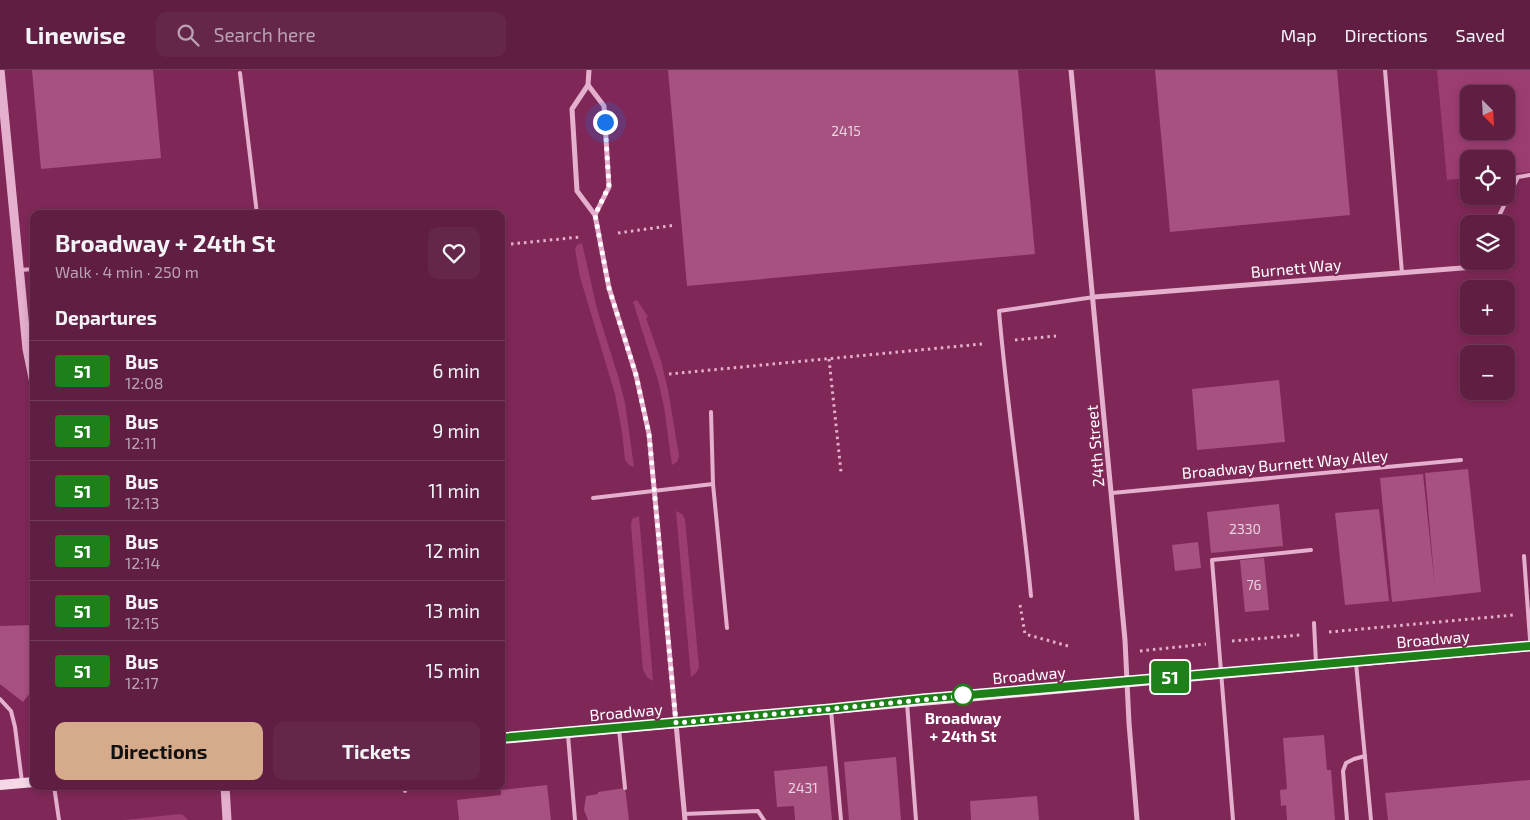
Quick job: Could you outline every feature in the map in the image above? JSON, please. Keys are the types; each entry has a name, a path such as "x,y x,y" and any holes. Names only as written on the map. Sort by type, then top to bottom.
{"main road":[{"name":"Broadway","path":"505,738 830,709 907,700 1530,646"},
{"path":"0,785 30,782"}],"street":[{"path":"0,70 30,363"},
{"path":"589,70 588,85 572,110 577,191 595,215 609,288 636,375 649,434 685,820"},
{"name":"24th Street","path":"1071,70 1125,640 1137,820"},
{"path":"588,85 604,106 609,186 595,215"},
{"name":"Burnett Way","path":"1094,297 1460,268"},
{"path":"224,790 228,820"}],"lane":[{"path":"1385,70 1402,272"},
{"path":"240,73 256,210"},
{"path":"1499,215 1518,177 1530,175"},
{"path":"20,270 30,269"},
{"path":"1031,596 1024,518 1006,388 999,311 1094,297"},
{"path":"711,412 713,484 727,628"},
{"name":"Broadway Burnett Way Alley","path":"1112,493 1460,460"},
{"path":"593,498 713,484"},
{"path":"1233,820 1212,560 1311,550"},
{"path":"1524,556 1530,639"},
{"path":"1314,623 1316,664"},
{"path":"1356,661 1371,820"},
{"path":"0,699 10,711 15,727 22,783"},
{"path":"907,700 916,820"},
{"path":"830,709 840,820"},
{"path":"619,728 624,788"},
{"path":"568,732 575,820"},
{"path":"1347,820 1343,771 1346,764 1354,758 1365,756"},
{"path":"55,790 59,820"},
{"path":"684,814 758,811 764,820"}],"path":[{"path":"618,232 676,226"},
{"path":"511,244 580,237"},
{"path":"1015,340 1056,336"},
{"path":"669,374 982,344"},
{"path":"829,359 842,472"},
{"path":"1018,597 1024,634 1068,646"}],"shaded area":[{"path":"1437,70 1530,70 1530,172 1515,173 1515,150 1460,150 1460,179 1447,180"},
{"path":"582,243 597,309 625,403 634,467 625,460 615,394 580,277 575,249 577,245"},
{"path":"637,300 648,317 646,318 661,361 668,390 679,456 677,462 672,465 664,407 658,380 633,302"},
{"path":"676,511 682,514 685,519 699,667 691,677"},
{"path":"639,516 653,681 648,678 643,670 631,525 632,519"},
{"path":"179,814 188,820 124,820"}],"building":[{"path":"32,70 153,70 161,158 41,169"},
{"path":"668,70 1018,70 1035,254 687,286"},
{"path":"1155,70 1337,70 1350,215 1170,232"},
{"path":"1279,380 1285,442 1197,450 1192,389"},
{"path":"1468,469 1481,592 1392,602 1380,478 1423,474 1435,587 1425,473"},
{"path":"1279,504 1283,546 1211,553 1207,512"},
{"path":"1379,509 1389,601 1345,605 1335,513"},
{"path":"1198,542 1201,568 1175,571 1172,545"},
{"path":"1264,558 1269,610 1245,612 1240,560"},
{"path":"30,625 30,693 23,702 0,684 0,626"},
{"path":"1324,735 1327,770 1331,770 1335,820 1287,820 1286,805 1281,806 1280,790 1287,789 1283,738"},
{"path":"896,757 901,820 849,820 844,762"},
{"path":"827,766 832,820 795,820 794,806 777,807 774,771"},
{"path":"1530,780 1530,820 1388,820 1385,793"},
{"path":"547,785 551,820 459,820 457,800 501,795 501,790"},
{"path":"625,788 629,820 588,820 584,810 586,796 598,794 598,792"},
{"path":"1037,796 1039,820 971,820 970,801"}],"bus line":[{"name":"51","path":"505,738 1530,646"}],"place":[{"name":"Broadway + 24th St","path":"963,695"}],"route":[{"path":"605,122 609,186 595,215 609,288 636,375 649,434 676,723 971,695 963,695"}]}
